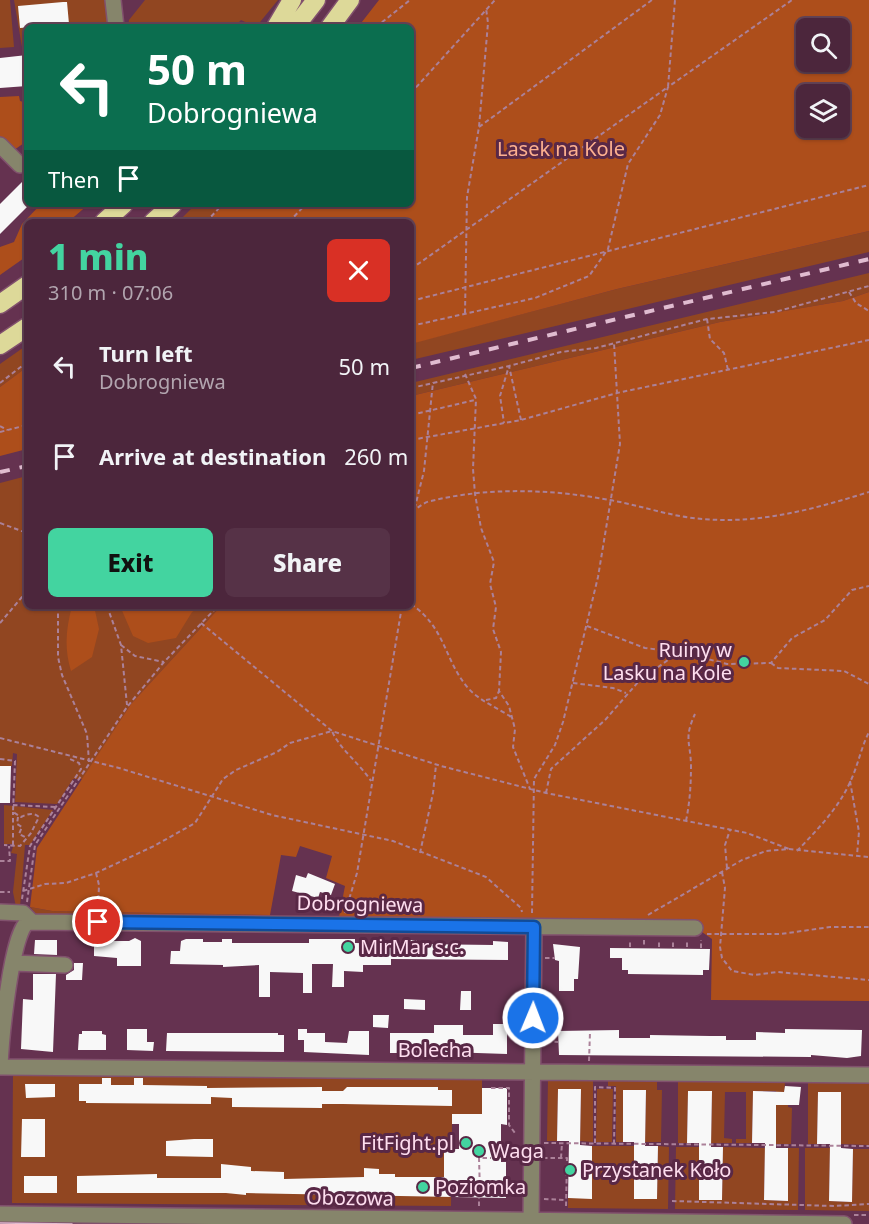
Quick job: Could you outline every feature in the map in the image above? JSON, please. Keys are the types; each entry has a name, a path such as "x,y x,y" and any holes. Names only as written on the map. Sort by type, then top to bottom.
{"highway":[{"path":"278,24 292,0"},
{"path":"297,24 316,0"},
{"path":"332,24 350,0"},
{"path":"107,219 121,207"},
{"path":"156,219 169,207"},
{"path":"0,304 24,287"},
{"path":"0,345 24,329"}],"street":[{"path":"113,0 116,24"},
{"path":"0,145 20,165"},
{"path":"0,1066 3,1002 19,934 28,922 23,913 4,912"},
{"name":"Dobrogniewa","path":"28,922 695,928"},
{"path":"529,927 533,1071 531,1222"},
{"path":"13,963 65,965"},
{"name":"Bolecha","path":"0,1066 869,1075"},
{"name":"Obozowa","path":"0,1214 844,1224"}],"path":[{"path":"380,24 410,0"},
{"path":"414,90 495,0"},
{"path":"478,128 652,0"},
{"path":"414,325 535,298 589,276 608,249 628,164 660,115 668,87 675,0"},
{"path":"414,267 792,0"},
{"path":"465,313 465,229 488,23 486,8"},
{"path":"414,300 608,249 869,185"},
{"path":"209,219 220,207"},
{"path":"292,219 303,207"},
{"path":"414,387 561,352 614,343 707,319 775,312 869,286"},
{"path":"849,291 856,303 869,311"},
{"path":"707,319 710,339 724,353 728,371"},
{"path":"414,440 521,420 616,393 869,340"},
{"path":"529,927 534,778 555,746 573,683 611,500 620,444 614,343"},
{"path":"0,383 24,364"},
{"path":"509,366 521,420"},
{"path":"504,423 500,396 509,366"},
{"path":"465,374 476,399 472,469 481,528 494,562 490,584 496,607 493,629 501,652 499,691 496,698 486,700"},
{"path":"414,504 424,471 433,382"},
{"path":"414,414 476,399"},
{"path":"0,426 8,430"},
{"path":"0,432 24,426"},
{"path":"414,510 427,501 475,494 537,492 611,500 702,519 739,519 778,517 869,492"},
{"path":"0,523 24,532"},
{"path":"771,663 792,638 825,620 852,590 869,586"},
{"path":"0,623 24,595"},
{"path":"414,607 438,630 456,670 469,690 511,717"},
{"path":"58,609 58,657 62,675 87,734 89,762"},
{"path":"109,609 121,645 127,707"},
{"path":"27,904 34,844 127,707 164,662 215,609"},
{"path":"345,925 346,903 357,873 401,609"},
{"path":"201,622 332,731 436,765 546,793 730,830 782,844 789,849"},
{"path":"586,626 645,648 680,652 727,664 771,663 778,668 844,671 869,684"},
{"path":"121,645 135,656 164,662"},
{"path":"546,793 551,769 606,719 626,693 639,681 680,652"},
{"path":"573,683 606,687 626,693"},
{"path":"499,691 509,706 515,729 513,747 530,789"},
{"path":"686,821 692,797 691,760 687,741 695,714"},
{"path":"332,731 334,738 359,763 371,782"},
{"path":"23,891 45,884 66,883 96,873 195,823 223,779 236,770 277,752 290,743 332,731"},
{"path":"797,851 828,818 850,781 869,732"},
{"path":"0,738 119,768 272,814 393,841 486,877 522,908 529,927"},
{"path":"75,758 81,769"},
{"path":"0,759 15,761 10,861 0,861"},
{"path":"70,759 79,763"},
{"path":"4,912 21,908 28,851 81,769 89,762"},
{"path":"420,853 433,793 436,765"},
{"path":"850,781 859,832 857,856"},
{"path":"13,805 57,807"},
{"path":"13,812 18,817"},
{"path":"4,845 20,846 25,837 31,833 39,817 35,813 18,817"},
{"path":"18,817 17,824 22,827 19,834 25,837"},
{"path":"727,868 725,845 730,830"},
{"path":"632,928 652,912 727,868 766,851 789,849 869,857"},
{"path":"722,872 723,935 720,947 722,958 732,971 755,975 777,972 869,980"},
{"path":"96,873 99,885 98,922"},
{"path":"0,892 10,892"},
{"path":"701,948 701,934 781,934 830,927 869,927"},
{"path":"545,950 545,964"},
{"path":"549,958 555,958"},
{"path":"589,1067 590,1032"},
{"path":"544,1049 546,1041 558,1042"},
{"path":"595,1143 595,1087 615,1088 614,1144"},
{"path":"491,1088 509,1088 509,1125 514,1133"},
{"path":"734,1139 734,1145"},
{"path":"541,1143 713,1146 762,1144 778,1147 869,1146"},
{"path":"561,1158 562,1143"},
{"path":"480,1192 479,1158 490,1158"},
{"path":"501,1158 510,1158"},
{"path":"541,1158 567,1158 566,1210"},
{"path":"479,1197 479,1211"},
{"path":"541,1199 566,1200"},
{"path":"672,1201 834,1206 869,1204"}],"shaded area":[{"path":"0,0 10,0 14,47 0,48"},
{"path":"14,0 109,0 111,24 24,24 24,47 22,47"},
{"path":"145,0 278,0 258,24 250,24 241,20 237,24 128,24 129,20"},
{"path":"193,207 222,207 208,219 181,219"},
{"path":"869,231 869,252 414,359 414,343 617,289"},
{"path":"869,273 869,292 843,301 720,322 414,395 414,382"},
{"path":"24,347 24,369 0,387 0,364"},
{"path":"24,477 24,609 218,609 131,704 83,779 73,779 57,804 15,802 17,754 13,753 12,766 0,766 0,483"},
{"path":"4,805 53,810 30,845 25,845 20,907 16,907 13,892 17,854 11,853 14,844 4,844"},
{"path":"30,907 52,911 270,915 268,920 39,917"},
{"path":"13,1073 482,1077 482,1124 452,1124 451,1206 12,1203"},
{"path":"548,1078 593,1078 593,1142 580,1141 581,1090 558,1089 557,1141 547,1141"},
{"path":"608,1078 657,1079 657,1090 662,1090 661,1142 645,1142 646,1091 623,1090 623,1142 616,1142 616,1086 608,1086"},
{"path":"678,1079 785,1081 784,1097 788,1098 788,1107 792,1108 791,1144 776,1144 776,1091 753,1091 752,1143 736,1143 736,1139 746,1139 746,1092 725,1092 724,1138 732,1139 732,1143 711,1143 712,1091 688,1091 687,1143 678,1143"},
{"path":"808,1081 869,1082 869,1145 841,1144 841,1092 818,1092 817,1144 808,1144"},
{"path":"597,1089 613,1089 612,1142 596,1142"},
{"path":"592,1146 634,1146 634,1199 657,1199 658,1146 669,1147 668,1209 568,1208 568,1198 592,1198"},
{"path":"676,1147 699,1147 699,1200 722,1200 723,1147 765,1148 764,1200 787,1201 788,1148 799,1148 798,1210 675,1209"},
{"path":"805,1148 830,1148 829,1201 852,1202 853,1149 869,1149 869,1211 805,1210"}],"green space":[{"name":"Lasek na Kole","path":"379,0 869,0 869,231 617,289 414,343 414,219 208,219 222,207 414,207 414,24 360,24"},
{"path":"19,96 20,101 24,102 24,143 14,150 0,141 0,97"},
{"path":"38,207 86,207 72,219 27,219"},
{"path":"24,222 24,258 0,275 0,247 14,242"},
{"path":"869,292 869,1001 711,1000 712,939 702,932 700,926 339,917 345,886 326,878 332,856 300,846 296,857 281,855 270,915 52,911 30,907 37,848 131,704 218,609 414,609 414,395 720,322 843,301"},
{"path":"24,369 24,450 0,456 0,387"},
{"path":"71,609 95,609 99,629 92,657 71,671 67,654 68,623"},
{"path":"121,609 198,609 192,612 176,638 148,643 133,636"}],"building":[{"path":"67,2 69,24 24,24 24,28 20,28 18,6"},
{"path":"24,55 24,86 0,88 0,58"},
{"path":"24,180 24,207 27,207 0,234 0,204"},
{"path":"0,766 11,766 10,803 0,803"},
{"path":"308,873 335,884 331,895 320,892 318,898 292,891 296,875 306,878"},
{"path":"135,938 141,941 141,966 117,966 117,958 94,956 94,941 129,941"},
{"path":"186,939 222,942 222,939 232,939 232,943 309,943 309,939 355,939 355,943 405,944 405,940 417,940 417,944 493,945 493,941 508,942 508,960 391,959 391,965 363,965 363,972 344,971 344,987 332,987 333,964 312,964 312,993 303,993 303,973 270,972 270,997 259,997 259,965 223,967 223,965 170,964 171,951 180,951 181,941"},
{"path":"35,940 57,940 57,955 34,954"},
{"path":"553,944 580,947 578,979 574,979 574,991 559,991 559,961 555,960"},
{"path":"610,948 710,949 709,970 703,970 703,975 628,974 628,970 622,970 622,958 610,958"},
{"path":"74,963 83,963 82,980 66,980 66,975 74,970"},
{"path":"33,974 56,974 53,1052 21,1049 23,999 33,1000"},
{"path":"461,991 471,991 471,1010 460,1010"},
{"path":"404,999 425,1000 425,1010 404,1009"},
{"path":"373,1015 389,1015 388,1028 373,1027"},
{"path":"493,1024 507,1024 507,1054 417,1051 417,1053 390,1053 390,1033 434,1033 434,1025 463,1025 463,1035 493,1035"},
{"path":"127,1029 147,1029 147,1042 154,1042 153,1051 127,1050"},
{"path":"298,1029 307,1029 307,1033 325,1033 325,1042 347,1043 349,1031 369,1031 369,1055 304,1052 304,1040 298,1040"},
{"path":"785,1029 862,1030 861,1056 847,1058 811,1055 811,1057 559,1055 558,1031 619,1030 619,1038 650,1038 650,1035 726,1036 726,1040 756,1040 756,1032 785,1033"},
{"path":"82,1031 102,1031 102,1034 106,1035 106,1050 78,1050 79,1034 82,1034"},
{"path":"167,1033 278,1033 278,1035 284,1035 284,1052 166,1051"},
{"path":"102,1078 111,1078 111,1085 134,1085 134,1078 143,1078 143,1085 207,1086 207,1088 322,1087 322,1091 343,1091 347,1087 438,1087 438,1090 452,1090 452,1106 322,1104 322,1108 232,1107 232,1098 211,1097 211,1104 86,1103 86,1101 79,1101 79,1084 102,1084"},
{"path":"25,1084 55,1084 55,1097 26,1098"},
{"path":"785,1086 801,1087 799,1105 776,1105 776,1148 788,1148 788,1201 764,1200 765,1143 752,1143 753,1091 784,1092"},
{"path":"482,1088 507,1088 507,1125 501,1124 501,1162 506,1162 506,1198 246,1193 246,1195 77,1193 77,1176 157,1174 157,1178 221,1178 221,1164 251,1167 251,1171 284,1172 284,1179 364,1177 364,1168 379,1169 379,1174 395,1174 395,1177 444,1177 444,1149 459,1149 459,1124 452,1124 452,1114 482,1114"},
{"path":"558,1089 581,1089 580,1145 592,1146 592,1199 568,1198 569,1141 557,1141"},
{"path":"623,1090 646,1090 645,1146 658,1146 657,1199 634,1199 634,1142 623,1142"},
{"path":"688,1091 712,1091 711,1147 723,1147 722,1200 699,1200 699,1143 687,1143"},
{"path":"818,1092 841,1092 841,1148 853,1149 852,1202 829,1201 830,1144 817,1144"},
{"path":"22,1119 45,1119 45,1157 21,1157"},
{"path":"213,1139 213,1157 166,1156 166,1141"},
{"path":"24,1176 57,1176 57,1193 24,1193"}],"tram line":[{"path":"0,1223 72,1224"}],"railway":[{"path":"414,367 869,259"},
{"path":"0,472 24,467"}],"place":[{"name":"Ruiny w Lasku na Kole","path":"744,662"},
{"name":"MirMar s.c.","path":"348,947"},
{"name":"FitFight.pl","path":"466,1143"},
{"name":"Waga","path":"479,1151"},
{"name":"Przystanek Koło","path":"570,1170"},
{"name":"Poziomka","path":"423,1187"}],"route":[{"path":"98,922 534,927 533,1018"}]}
